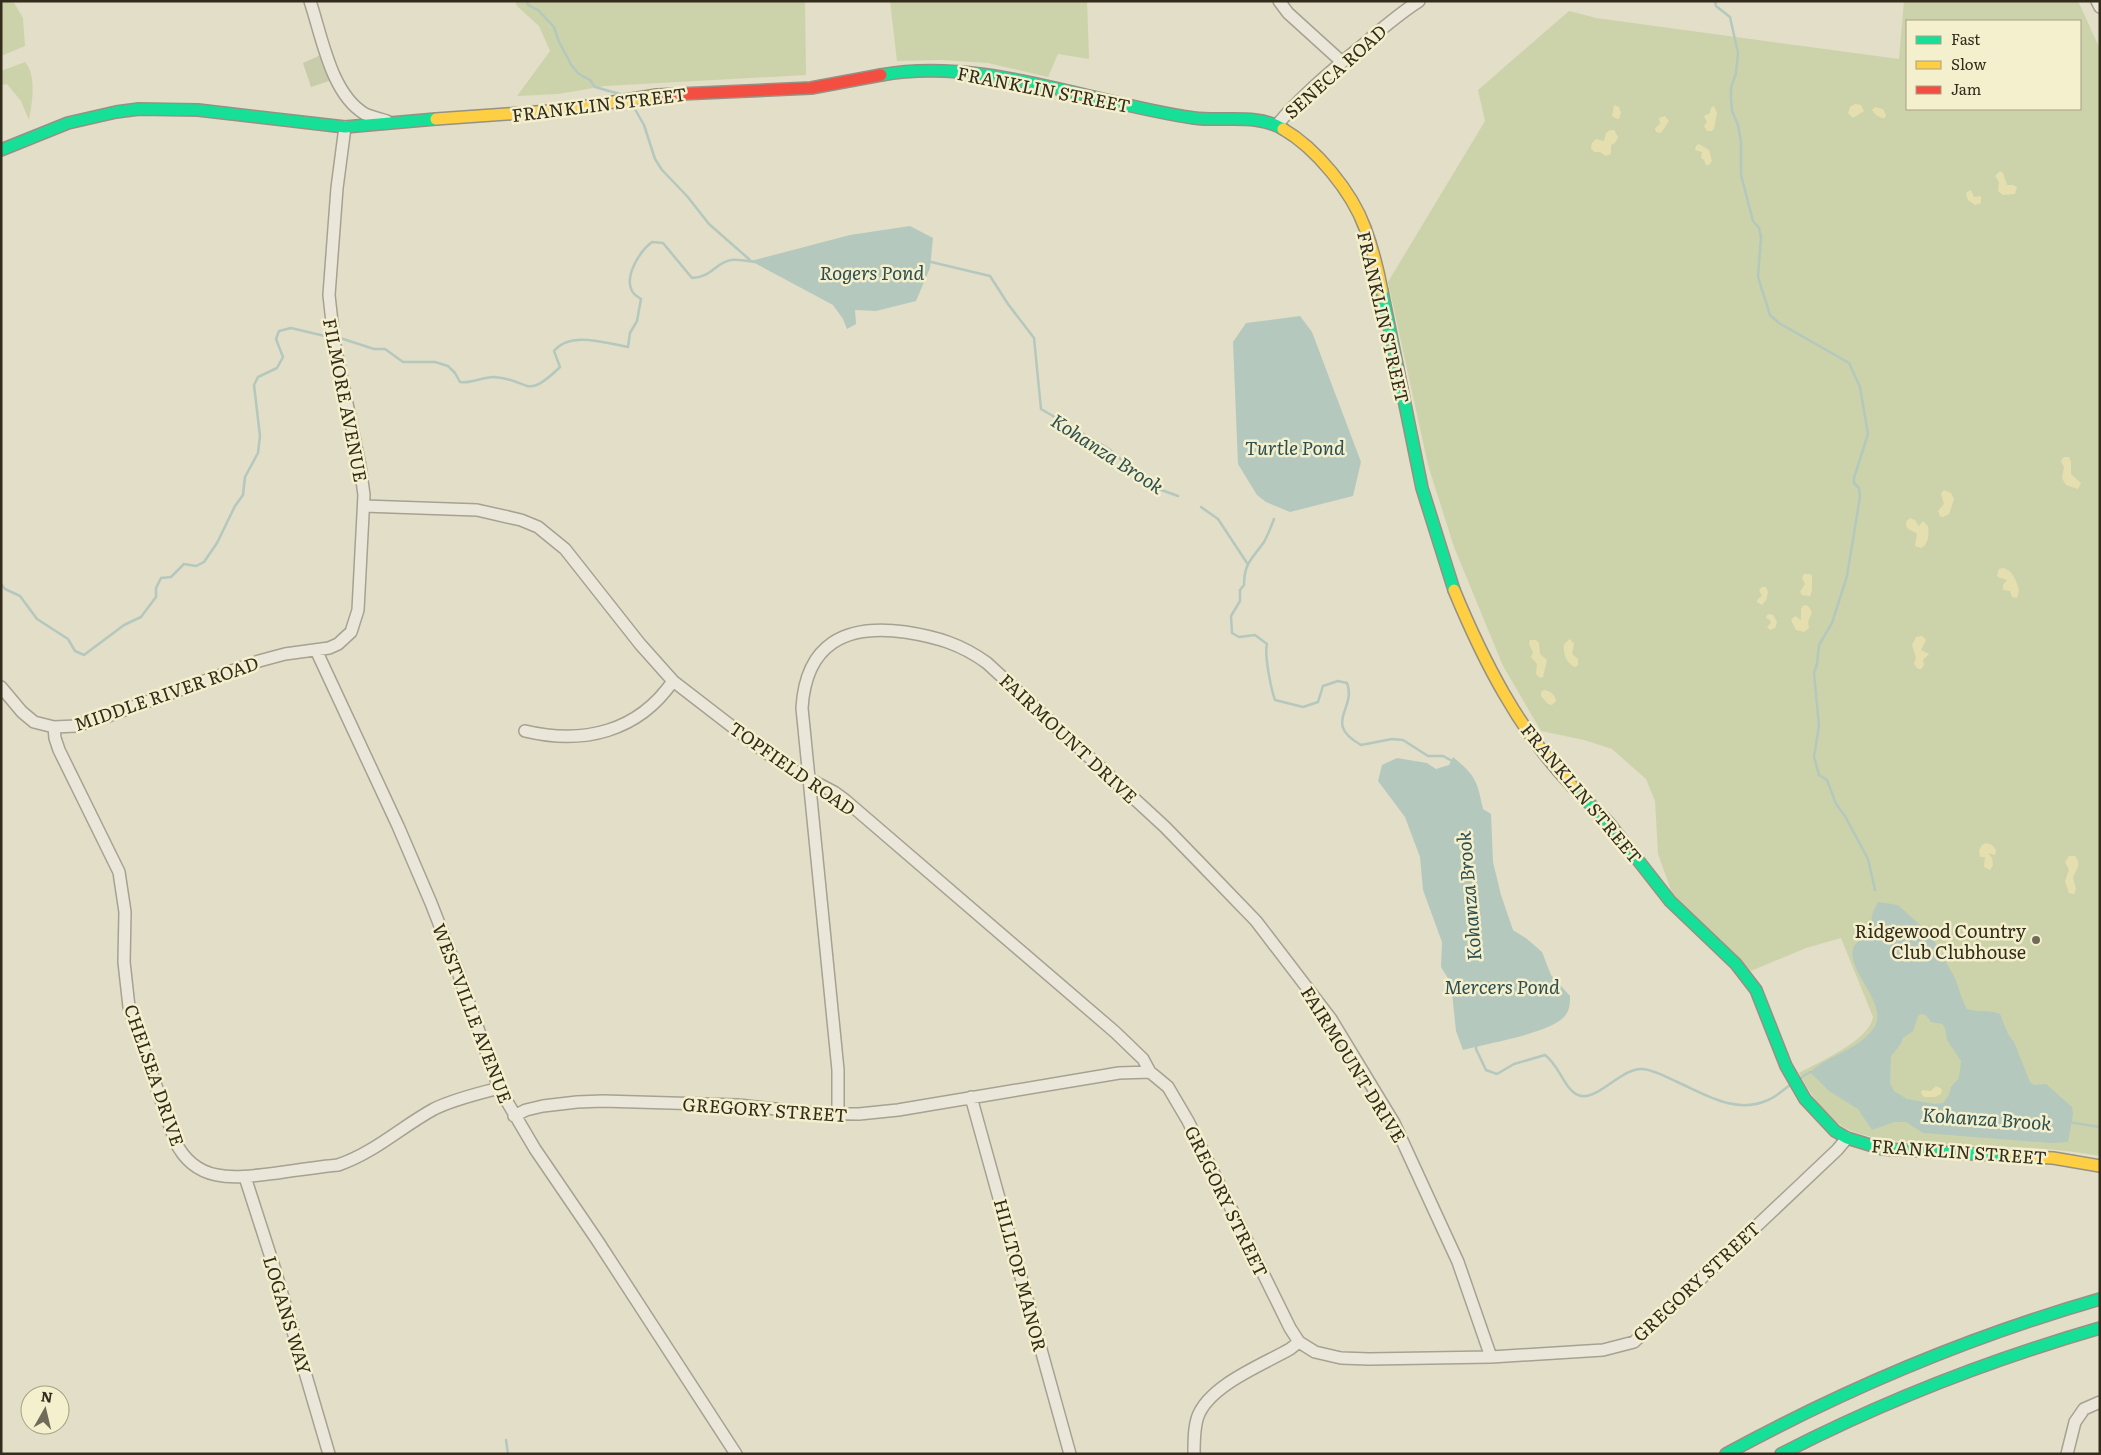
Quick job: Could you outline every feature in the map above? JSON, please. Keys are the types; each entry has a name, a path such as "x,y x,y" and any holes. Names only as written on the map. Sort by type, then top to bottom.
{"main road":[{"name":"FRANKLIN STREET","path":"1,150 68,123 116,112 139,109 198,110 345,127 389,122 553,111 661,94 803,89 886,74 942,71 993,76 1195,118 1255,120 1276,125 1296,136 1329,169 1351,200 1365,227 1381,287 1422,488 1452,584 1475,641 1501,689 1543,752 1608,824 1670,901 1736,964 1756,990 1794,1083 1827,1124 1847,1138 1883,1149 2053,1158 2100,1166"},
{"path":"1726,1454 1797,1415 1911,1363 2027,1320 2100,1298"},
{"path":"1781,1454 1854,1418 1944,1379 2026,1350 2100,1328"}],"street":[{"path":"310,1 339,87 352,103 366,114 389,122"},
{"path":"1279,1 1308,32 1342,62"},
{"name":"SENECA ROAD","path":"1276,125 1342,62 1404,10 1419,1"},
{"path":"2097,1 2100,7"},
{"name":"FILMORE AVENUE","path":"316,650 338,644 351,632 355,623 360,585 364,506 360,466 329,308 337,188 345,127"},
{"name":"TOPFIELD ROAD","path":"364,506 477,510 521,520 538,527 565,549 640,644 673,681 765,752 792,770 834,792 845,800 1115,1032 1143,1059 1150,1072"},
{"name":"FAIRMOUNT DRIVE","path":"838,1115 838,1070 811,780 802,708 803,691 813,664 821,652 831,643 855,632 891,630 928,635 956,644 987,662 1165,827 1256,922 1330,1019 1398,1131 1458,1262 1491,1357"},
{"name":"MIDDLE RIVER ROAD","path":"1,687 22,712 34,722 54,727 76,726 259,660 316,650"},
{"name":"WESTVILLE AVENUE","path":"316,650 398,826 458,972 499,1088 514,1116 736,1454"},
{"path":"525,731 547,737 572,737 592,736 612,730 652,706 673,681"},
{"name":"CHELSEA DRIVE","path":"54,727 54,738 59,750 119,872 126,912 124,962 129,1007 175,1141 180,1151 190,1163 203,1170 227,1177 245,1177 338,1165 356,1159 436,1108 455,1100 499,1088"},
{"name":"GREGORY STREET","path":"514,1116 526,1110 543,1106 603,1101 738,1105 838,1115 898,1110 1119,1072 1150,1072 1168,1087 1188,1121 1290,1328 1299,1342 1315,1352 1341,1358 1369,1359 1491,1357 1603,1350 1634,1342 1837,1150 1847,1138"},
{"name":"HILLTOP MANOR","path":"971,1097 1070,1454"},
{"name":"LOGANS WAY","path":"245,1177 278,1279 329,1454"},
{"path":"1194,1454 1195,1426 1198,1415 1205,1404 1226,1385 1299,1342"},
{"path":"2067,1454 2075,1422 2084,1409 2100,1402"}],"green space":[{"path":"1,1 13,1 23,18 25,46 1,56"},
{"path":"515,1 805,1 806,75 605,86 558,94 517,96 550,51 539,26 517,6"},
{"path":"890,1 1087,1 1089,59 1058,54 1048,77 988,63 941,60 897,61"},
{"path":"1904,1 2078,1 2100,49 2100,1156 2023,1147 1896,1141 1872,1137 1839,1124 1822,1107 1799,1073 1854,1042 1870,1026 1873,1017 1841,938 1806,948 1751,971 1672,893 1658,854 1655,801 1646,779 1612,749 1584,740 1541,731 1503,666 1454,547 1428,465 1388,282 1485,121 1478,90 1569,11 1596,18 1899,59"},
{"path":"332,50 341,77 311,87 303,63"},
{"path":"25,62 29,68 32,82 29,120 21,101 7,84 1,85 1,71"}],"sand":[{"path":"1855,104 1861,105 1864,111 1853,118 1848,113 1850,107"},
{"path":"1614,105 1619,107 1621,113 1619,119 1612,116"},
{"path":"1714,106 1717,113 1715,125 1712,131 1707,131 1704,126 1707,122 1704,116 1710,113 1711,108"},
{"path":"1875,107 1883,109 1886,115 1885,118 1874,113 1872,110"},
{"path":"1665,116 1669,121 1661,133 1656,132 1655,128 1660,124 1659,118"},
{"path":"1614,130 1618,137 1615,143 1611,145 1611,154 1606,156 1600,152 1594,152 1591,148 1592,143 1596,139 1604,141 1606,133"},
{"path":"1699,144 1709,150 1712,161 1709,165 1706,165 1701,158 1702,152 1695,150"},
{"path":"2000,171 2003,173 2007,185 2017,187 2015,194 2003,195 1998,191 1999,182 1995,176"},
{"path":"1971,190 1974,197 1981,196 1981,203 1975,205 1968,200 1966,194"},
{"path":"2064,457 2069,457 2071,474 2081,483 2078,489 2066,485 2062,478 2064,467 2061,461"},
{"path":"1944,490 1951,493 1954,499 1949,514 1943,517 1940,516 1938,511 1944,504 1941,494"},
{"path":"1910,518 1915,520 1919,526 1923,521 1928,526 1927,541 1921,548 1915,546 1917,534 1908,529 1906,525"},
{"path":"2003,568 2012,573 2019,590 2017,598 2012,597 2010,591 2003,590 2003,585 2007,580 1997,575 1999,569"},
{"path":"1804,574 1812,575 1810,596 1802,595 1800,592 1805,584 1802,578"},
{"path":"1762,587 1766,587 1768,592 1766,600 1762,605 1757,600 1762,596 1759,590"},
{"path":"1804,605 1808,606 1812,612 1808,622 1809,628 1804,632 1796,630 1791,620 1795,616 1801,620 1801,609"},
{"path":"1770,614 1773,615 1777,622 1775,628 1770,630 1767,627 1771,623 1770,620 1766,618"},
{"path":"1922,636 1926,640 1921,650 1929,654 1923,660 1924,665 1921,669 1918,669 1914,664 1916,658 1912,645 1916,637"},
{"path":"1570,639 1574,644 1572,654 1578,659 1578,665 1575,667 1567,661 1564,651 1564,644"},
{"path":"1530,640 1536,640 1539,643 1540,654 1547,660 1543,677 1540,678 1536,674 1537,664 1531,657 1533,652 1529,644"},
{"path":"1544,690 1551,692 1555,697 1556,701 1552,705 1548,704 1541,696 1541,692"},
{"path":"1986,843 1992,845 1996,850 1995,855 1988,853 1992,858 1993,865 1990,870 1984,867 1985,857 1980,857 1979,851 1982,845"},
{"path":"2069,856 2075,856 2078,862 2073,878 2076,889 2074,894 2069,893 2065,881 2069,870 2065,862"},
{"path":"1936,1086 1942,1089 1941,1094 1935,1097 1924,1097 1921,1093 1922,1090 1931,1091"}],"water":[{"name":"Rogers Pond","path":"910,226 933,238 930,268 916,301 876,311 855,310 856,324 847,329 843,319 833,305 751,261 850,235"},
{"name":"Turtle Pond","path":"1300,316 1312,332 1361,462 1353,496 1290,512 1266,502 1257,495 1238,464 1233,342 1246,323"},
{"name":"Mercers Pond","path":"1453,757 1471,774 1477,785 1483,809 1491,814 1493,862 1501,895 1513,930 1542,952 1551,975 1570,996 1567,1012 1556,1023 1531,1033 1463,1050 1456,1031 1451,983 1441,967 1442,942 1423,890 1420,857 1405,817 1378,781 1382,765 1397,758 1427,763 1436,769 1449,765"},
{"path":"1878,902 1898,905 1930,934 1955,978 1967,1009 2000,1014 2008,1034 2014,1042 2030,1082 2034,1085 2046,1084 2072,1107 2073,1114 2068,1142 2051,1143 1923,1133 1906,1122 1894,1122 1872,1130 1858,1109 1829,1091 1810,1072 1860,1042 1873,1029 1877,1021 1875,1004 1856,967 1852,953 1856,944 1869,932 1872,914","holes":["1921,1014 1926,1015 1931,1022 1942,1024 1945,1028 1947,1040 1961,1061 1959,1078 1951,1087 1949,1095 1943,1103 1935,1104 1907,1099 1894,1091 1890,1083 1891,1056 1903,1038 1913,1031 1918,1016"]}],"waterway":[{"path":"527,1 528,5 538,10 554,27 559,42 572,66 579,74 590,80 595,87 620,94"},
{"path":"1715,1 1716,6 1730,17 1738,53 1736,73 1731,88 1732,111 1738,125 1741,142 1741,175 1753,221 1759,228 1761,237 1758,277 1770,315 1779,323 1849,363 1860,387 1868,434 1854,478 1854,483 1859,488 1860,497 1847,576 1832,623 1819,645 1814,673 1819,726 1814,757 1819,775 1827,780 1836,804 1845,816 1868,859 1875,890"},
{"path":"632,104 644,125 655,159 662,170 687,196 709,224 750,260"},
{"name":"Kohanza Brook","path":"337,337 374,349 385,349 403,362 435,362 448,366 460,382 494,377 533,386 540,384 560,367 554,351 569,341 599,341 628,347 630,333 637,321 641,299 632,291 630,278 634,264 652,242 663,243 692,278 709,273 726,261 755,262"},
{"name":"Kohanza Brook","path":"927,261 990,276 1008,304 1034,338 1041,409 1109,449 1153,487 1178,496"},
{"name":"Kohanza Brook","path":"1,584 5,589 20,596 37,619 68,639 75,651 84,655 124,625 141,617 156,597 156,588 161,578 171,577 184,564 196,566 204,562 217,543 235,506 243,495 245,477 258,453 260,436 254,385 258,377 277,368 283,357 276,339 279,331 291,328 329,337"},
{"name":"Kohanza Brook","path":"1201,507 1218,519 1247,563"},
{"name":"Kohanza Brook","path":"1274,519 1264,542 1247,566 1244,585 1240,590 1240,601 1231,616 1232,633 1239,637 1255,635 1267,644 1267,663 1275,700 1303,707 1318,702 1323,686 1338,681 1347,683 1348,701 1342,723 1344,730 1350,737 1361,745 1392,739 1403,740 1428,756 1443,756 1454,762"},
{"name":"Kohanza Brook","path":"1476,1043 1476,1049 1486,1070 1497,1074 1514,1064 1545,1055 1550,1059 1569,1088 1578,1095 1585,1096 1601,1090 1626,1073 1643,1069 1659,1074 1709,1097 1732,1104 1756,1104 1771,1099 1790,1085"},
{"name":"Kohanza Brook","path":"1799,1079 1810,1072 1813,1073"},
{"name":"Kohanza Brook","path":"2068,1122 2100,1127"},
{"path":"506,1440 508,1454"}],"traffic: fast":[{"path":"881,75 920,71 959,72 998,77 1194,118 1262,121 1283,129"},
{"path":"1,150 68,123 116,112 139,109 198,110 345,127 436,119"},
{"path":"1382,291 1422,488 1454,590"},
{"path":"1572,786 1609,823 1670,901 1736,964 1756,990 1786,1066 1805,1099 1835,1131 1847,1138 1883,1149 2014,1156"},
{"path":"1726,1454 1817,1407 1909,1366 2003,1330 2100,1299"},
{"path":"1781,1454 1859,1416 1938,1383 2059,1340 2100,1328"}],"traffic: slow":[{"path":"436,119 563,110 657,95"},
{"path":"1283,129 1308,147 1320,159 1351,200 1368,235 1382,291"},
{"path":"1454,590 1477,642 1504,694 1535,742 1572,786"},
{"path":"2014,1156 2053,1158 2100,1166"}],"traffic: jam":[{"path":"657,95 811,88 881,75"}],"place":[{"name":"Ridgewood Country Club Clubhouse","path":"2036,940"}]}
